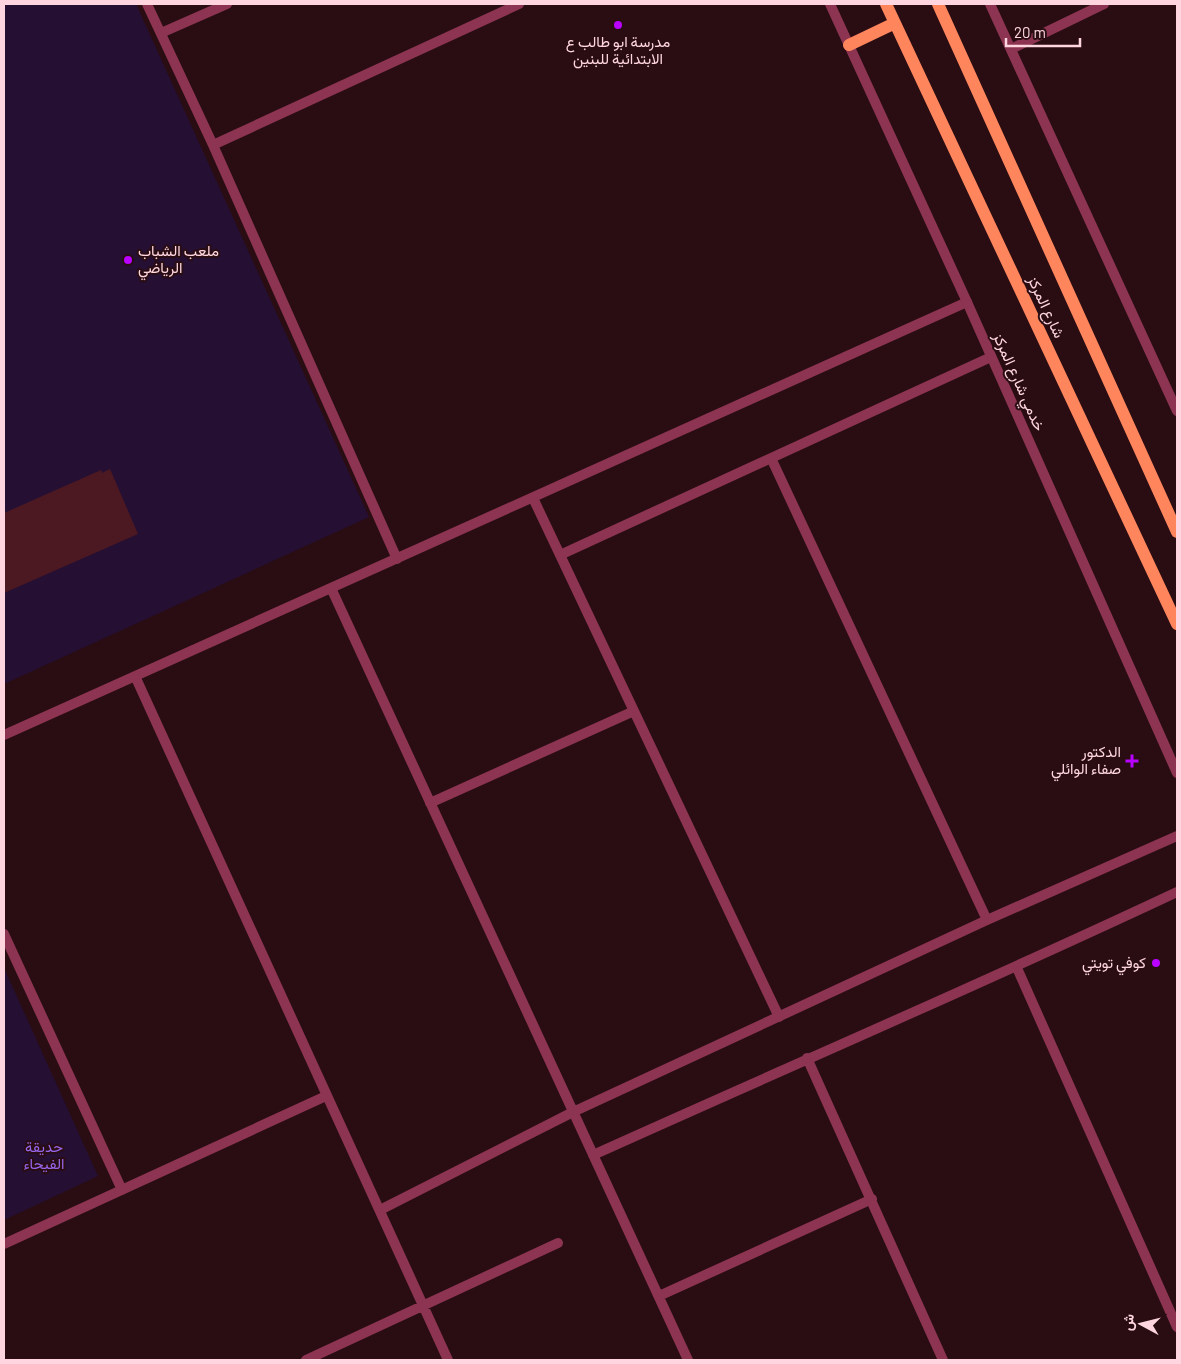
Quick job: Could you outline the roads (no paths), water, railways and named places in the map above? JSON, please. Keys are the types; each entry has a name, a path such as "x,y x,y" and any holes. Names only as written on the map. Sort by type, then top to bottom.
{"main road":[{"name":"شارع المركز","path":"886,4 1177,624"},
{"name":"شارع المركز","path":"938,4 1177,532"},
{"path":"849,45 895,23"}],"street":[{"path":"147,4 213,145 397,559"},
{"path":"161,33 227,4"},
{"path":"213,145 519,4"},
{"name":"خدمي شارع المركز","path":"830,4 967,302 1177,773"},
{"path":"990,4 1177,411"},
{"path":"1011,49 1104,4"},
{"path":"4,734 967,302"},
{"path":"560,555 991,357"},
{"path":"771,458 987,920"},
{"path":"533,498 779,1017"},
{"path":"331,588 688,1360"},
{"path":"135,676 326,1096 425,1306 448,1360"},
{"path":"430,803 634,711"},
{"path":"380,1210 573,1112 987,920 1177,836"},
{"path":"593,1155 807,1058 1017,968 1177,892"},
{"path":"4,934 122,1190"},
{"path":"1017,968 1177,1327"},
{"path":"807,1058 944,1360"},
{"path":"4,1244 326,1096"},
{"path":"658,1296 872,1199"},
{"path":"306,1360 558,1243"}],"place":[{"name":"مدرسة ابو طالب ع الابتدائية للبنين","path":"618,25"},
{"name":"ملعب الشباب الرياضي","path":"128,260"},
{"name":"الدكتور صفاء الوائلي","path":"1132,761"},
{"name":"كوفي تويتي","path":"1156,963"}],"park label":[{"name":"حديقة الفيحاء","path":"44,1156"}]}
